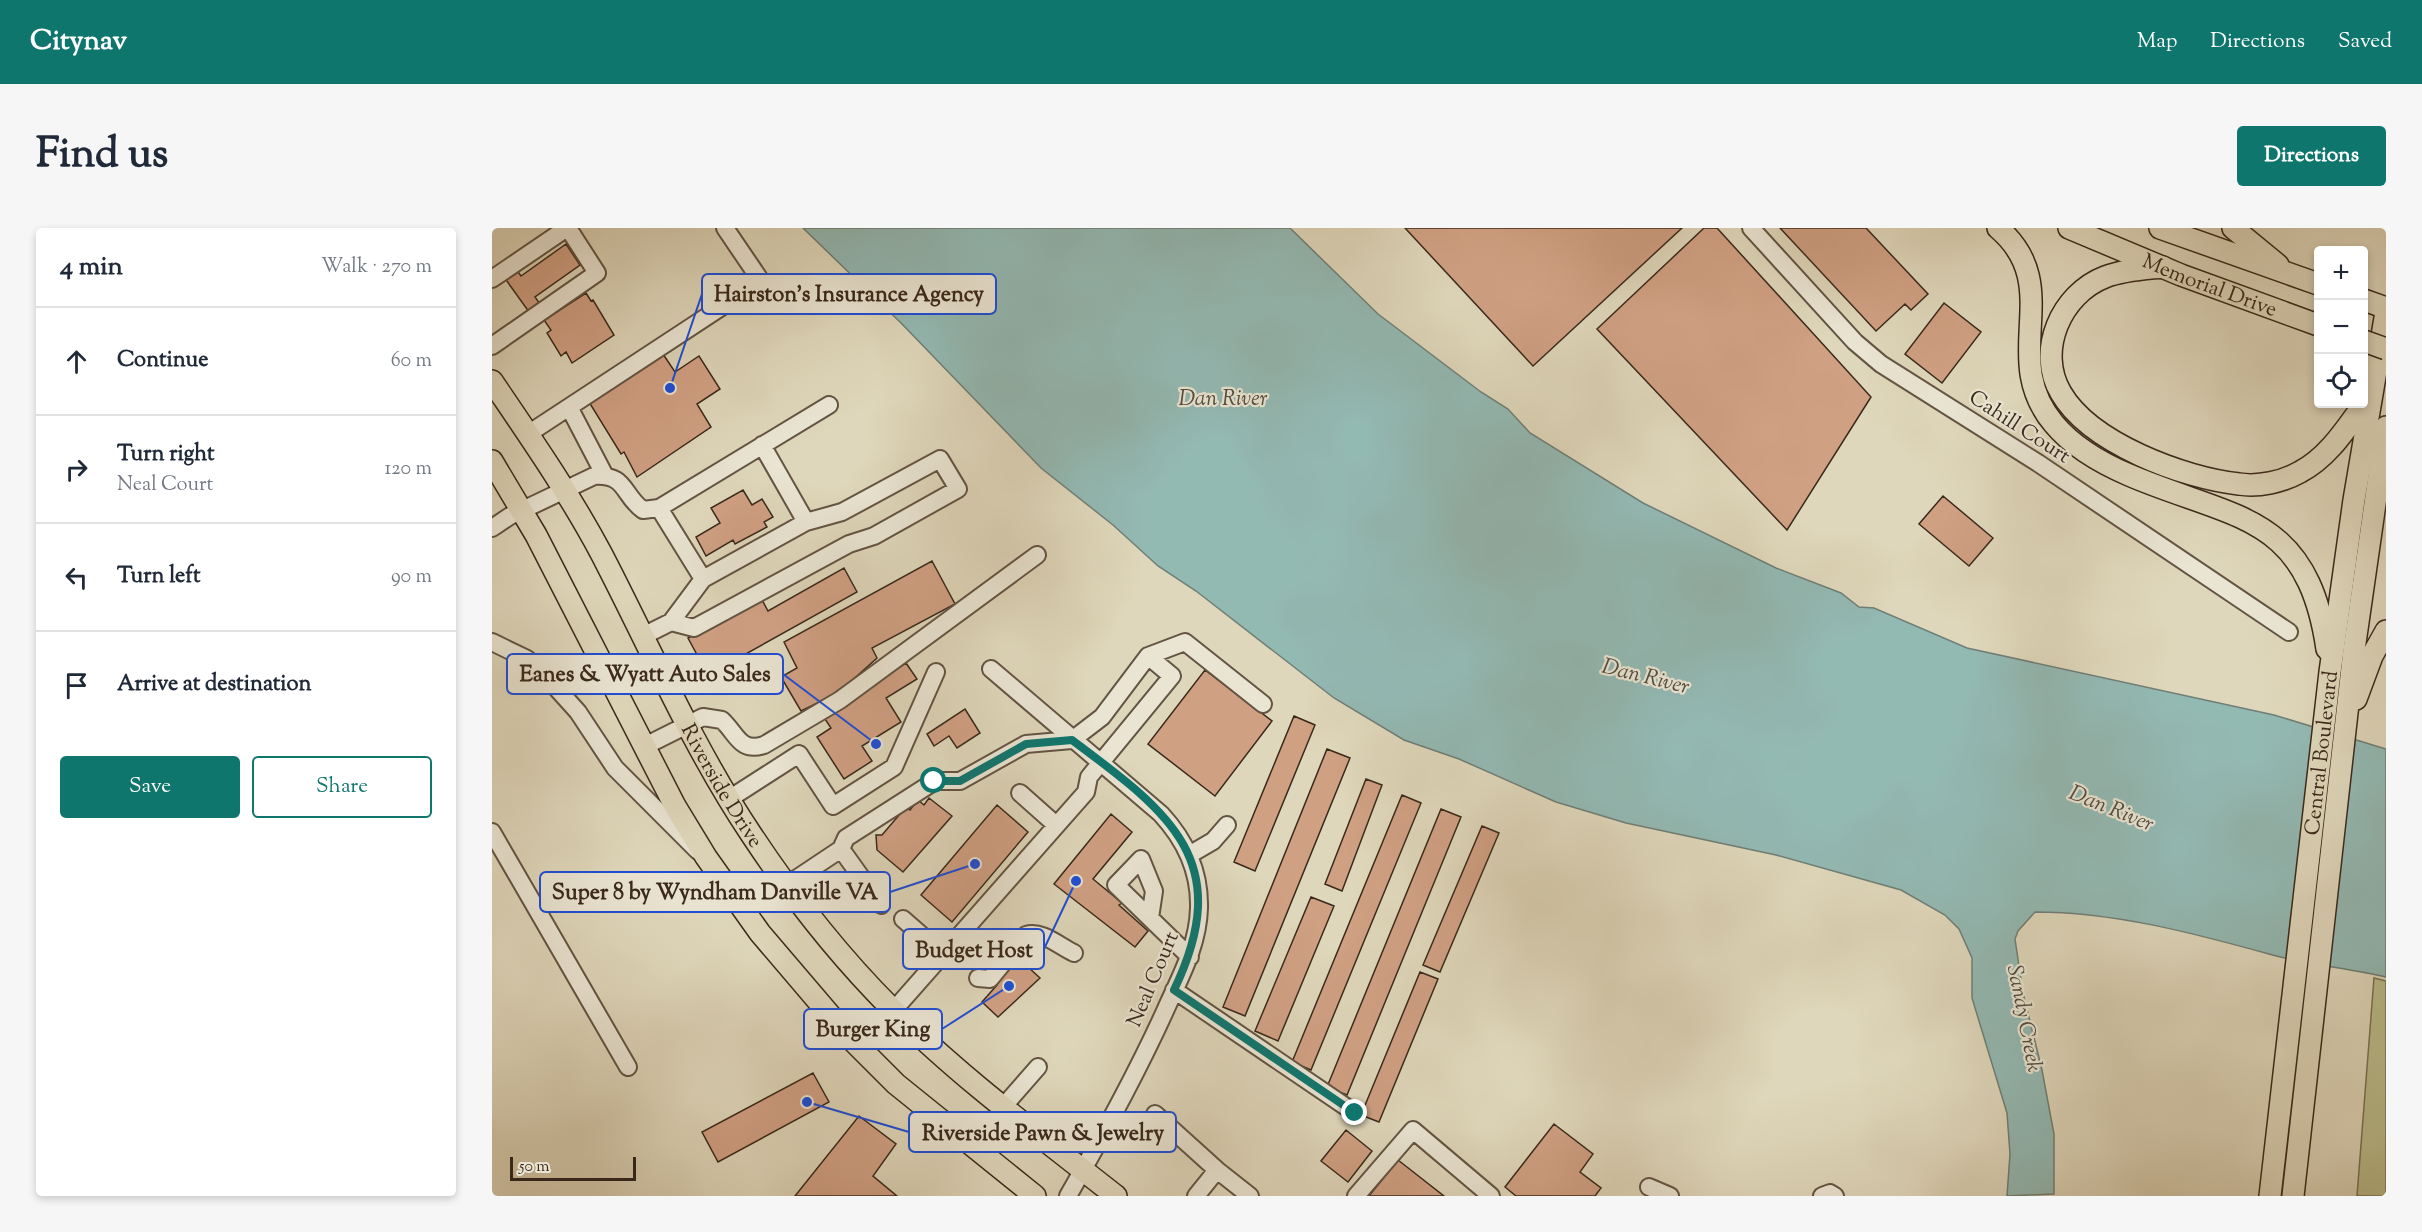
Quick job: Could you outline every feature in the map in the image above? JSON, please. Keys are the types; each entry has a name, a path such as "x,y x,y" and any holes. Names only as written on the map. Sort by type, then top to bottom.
{"main road":[{"path":"1998,228 2017,249 2027,269 2033,306 2028,344 2028,367 2033,388 2054,425 2073,442 2102,462 2162,489 2230,512 2260,526 2278,539 2303,570 2316,600 2330,672"},
{"name":"Memorial Drive","path":"2069,228 2163,267 2312,323"},
{"name":"Memorial Drive","path":"2160,228 2314,283"},
{"path":"2233,228 2290,274"},
{"path":"2163,267 2106,276 2090,284 2065,309 2057,324 2052,345 2052,363 2061,394 2091,425 2122,445 2187,473 2240,485 2261,484 2301,472 2317,461 2337,440 2372,393"},
{"path":"2368,302 2386,310"},
{"name":"Central Boulevard","path":"2270,1196 2330,672 2354,500 2386,310"},
{"path":"2368,342 2386,349"},
{"name":"Riverside Drive","path":"492,381 564,490 600,551 729,800 787,885 834,946 893,1011 1003,1107 1116,1196"},
{"name":"Central Boulevard","path":"2293,1196 2354,650 2368,567 2386,427"},
{"path":"492,461 521,511 644,747 706,857 767,942 847,1035 896,1083 1035,1196"},
{"path":"2345,730 2372,656 2386,631"}],"street":[{"path":"492,279 568,228 597,273 492,346"},
{"path":"528,434 761,281 724,228"},
{"name":"Cahill Court","path":"1751,228 1855,342 1881,364 2038,463 2289,632"},
{"path":"492,528 521,511 594,476 605,476 622,483 643,510 659,508 829,405"},
{"path":"569,407 605,476"},
{"path":"762,446 806,522"},
{"path":"643,636 670,622 703,579 806,522 842,512 940,459 958,489 874,536 849,544 694,628 670,622"},
{"path":"659,508 703,579"},
{"path":"644,747 703,717 713,717 726,724 740,744 747,747 764,745 840,700 1037,555"},
{"path":"492,642 527,659 542,672 578,712 615,768 686,842 706,857"},
{"path":"787,885 841,849 846,838 934,781 960,781 1026,744 1072,740 1102,717 1148,656 1185,642 1263,704"},
{"path":"893,1011 1086,792 1089,777 1103,763 1172,675 1148,656"},
{"name":"Neal Court","path":"991,669 1161,814 1173,827 1189,855 1198,884 1199,908 1190,957 1136,1074 1068,1196"},
{"path":"729,800 799,754 833,806 894,767 936,672"},
{"path":"1102,717 1125,735"},
{"path":"1020,793 1056,825"},
{"path":"1189,855 1214,840 1227,825"},
{"path":"492,832 628,1067"},
{"path":"841,849 881,905"},
{"path":"1150,918 1190,957"},
{"path":"903,919 943,954"},
{"path":"978,978 990,979 1026,935 1033,933 1041,934 1074,952"},
{"path":"1174,990 1355,1113"},
{"path":"1003,1107 1038,1067"},
{"path":"1155,1114 1217,1170 1250,1196"},
{"path":"1356,1196 1413,1130 1491,1196"},
{"path":"1196,1196 1217,1170"},
{"path":"1649,1187 1670,1196"},
{"path":"1822,1196 1830,1193 1835,1196"}],"green space":[{"path":"2374,978 2386,981 2386,1196 2357,1196"}],"water":[{"name":"Dan River","path":"803,228 1290,228 1378,314 1481,392 1508,409 1530,433 1643,503 1776,568 1841,593 1859,607 1874,608 1967,648 2274,715 2386,749 2386,977 2283,958 2153,925 2094,916 2035,912 2018,931 2015,939 2023,993 2042,1070 2054,1134 2054,1194 2007,1196 2010,1154 2007,1113 1972,998 1972,958 1959,929 1945,915 1901,890 1776,855 1626,823 1556,802 1459,759 1404,740 1334,698 1196,591 1158,566 1113,525 1041,468 902,324"}],"building":[{"path":"1405,228 1682,228 1533,366"},
{"path":"1704,228 1717,228 1871,397 1787,530 1597,329"},
{"path":"1780,228 1866,228 1928,294 1911,310 1905,304 1876,331"},
{"path":"566,244 580,265 535,297 540,304 529,312 504,277 516,269 521,276"},
{"path":"586,293 591,301 593,300 614,335 572,363 566,352 561,356 547,333 551,330 544,320"},
{"path":"1944,303 1981,332 1942,383 1905,354"},
{"path":"661,351 675,372 699,356 720,389 697,404 711,427 637,477 624,452 621,454 589,402"},
{"path":"743,490 752,505 762,499 773,517 764,522 767,527 735,544 733,540 706,556 696,537 720,523 711,508"},
{"path":"1943,496 1993,538 1969,566 1919,524"},
{"path":"932,561 955,604 872,648 877,658 838,693 801,711 781,677 797,668 784,642"},
{"path":"844,568 857,592 708,675 688,638 761,598 768,611"},
{"path":"906,663 917,679 886,698 901,722 862,746 872,761 844,779 817,737 831,728 823,716"},
{"path":"1205,670 1272,721 1215,796 1148,744"},
{"path":"965,709 980,733 957,748 949,736 934,746 927,734"},
{"path":"1294,716 1315,725 1255,871 1234,862"},
{"path":"1327,749 1350,758 1245,1016 1223,1007"},
{"path":"1366,779 1382,785 1342,891 1325,884"},
{"path":"1402,795 1421,803 1311,1070 1292,1062"},
{"path":"929,798 952,816 903,872 877,850 876,835 882,835 906,807 910,810 918,800 924,805"},
{"path":"997,805 1028,832 952,922 921,895"},
{"path":"1441,809 1461,817 1347,1095 1327,1087"},
{"path":"1111,814 1132,832 1093,879 1122,903 1119,905 1148,931 1135,947 1054,884"},
{"path":"1482,826 1499,833 1440,972 1423,965"},
{"path":"1311,897 1334,906 1278,1041 1255,1031"},
{"path":"1026,949 1036,958 1028,967 1040,978 998,1017 982,1002 997,985 994,982"},
{"path":"1420,972 1438,979 1379,1122 1361,1115"},
{"path":"813,1073 829,1102 718,1162 702,1132"},
{"path":"859,1116 896,1144 873,1176 897,1196 795,1196"},
{"path":"1554,1124 1593,1154 1580,1172 1601,1188 1595,1196 1516,1196 1505,1187"},
{"path":"1346,1130 1372,1151 1348,1182 1321,1161"},
{"path":"1398,1160 1444,1196 1369,1196"}],"place":[{"name":"Hairston's Insurance Agency","path":"670,388"},
{"name":"Eanes & Wyatt Auto Sales","path":"876,744"},
{"name":"Super 8 by Wyndham Danville VA","path":"975,864"},
{"name":"Budget Host","path":"1076,881"},
{"name":"Burger King","path":"1009,986"},
{"name":"Riverside Pawn & Jewelry","path":"807,1102"}],"route":[{"path":"934,781 960,781 1026,744 1072,740 1121,777 1173,827 1189,855 1198,884 1199,908 1196,933 1190,957 1174,990 1355,1113"}],"water label":[{"name":"Sandy Creek","path":"2026,1018"}]}
